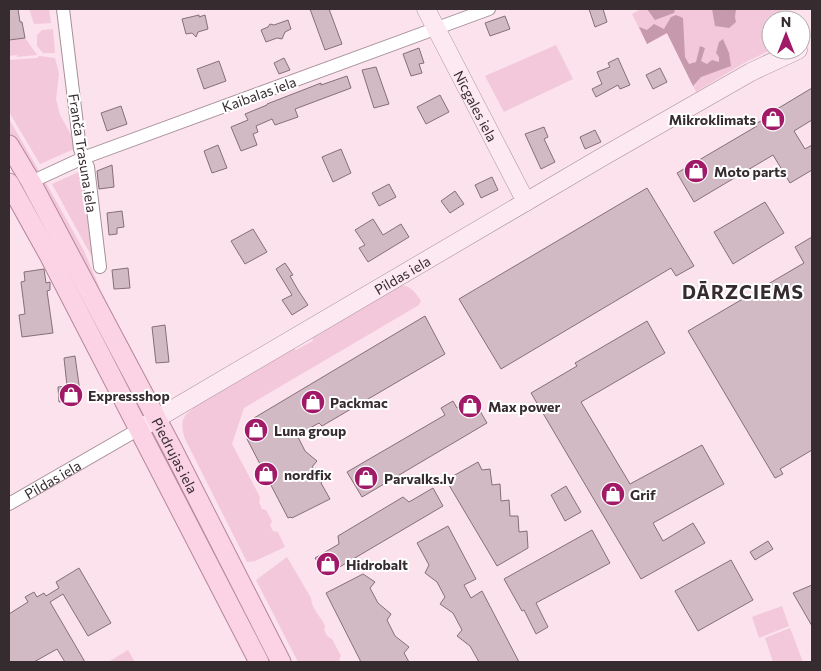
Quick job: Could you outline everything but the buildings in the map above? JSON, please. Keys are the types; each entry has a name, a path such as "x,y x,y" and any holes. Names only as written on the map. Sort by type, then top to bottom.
{"main road":[{"name":"Piedrujas iela","path":"9,145 31,182 156,418 281,662"},
{"name":"Piedrujas iela","path":"11,192 49,255 259,662"}],"street":[{"name":"Franča Trasuna iela","path":"63,9 80,149 88,167 100,267"},
{"name":"Nīcgales iela","path":"426,9 526,202"},
{"name":"Kaibalas iela","path":"31,182 83,158 489,9"},
{"name":"Pildas iela","path":"9,504 526,202 751,72 777,60"}],"shaded area":[{"path":"29,9 49,9 51,23 34,24"},
{"path":"641,9 782,10 761,10 761,55 696,92 667,33 647,44 632,14"},
{"path":"647,9 675,9 674,13 655,20"},
{"path":"712,9 736,9 736,22 729,28 715,26"},
{"path":"676,15 683,18 685,57 689,64 696,62 700,46 705,48 701,61 707,64 712,60 719,62 719,57 716,53 719,42 723,39 729,53 731,66 701,77 693,86 667,33 647,44 639,27 647,30 654,24 664,29 671,17"},
{"path":"53,29 55,53 43,53 37,46 37,35 42,30"},
{"path":"25,38 37,55 9,56 9,40"},
{"path":"556,45 573,79 504,112 485,76"},
{"path":"39,56 55,58 59,74 56,99 60,115 73,138 74,149 40,164 9,112 9,60 37,58"},
{"path":"9,119 39,171 34,172 29,169 9,134"},
{"path":"81,171 85,174 95,254 92,257 52,184"},
{"path":"45,181 84,251 98,284 107,314 41,186"},
{"path":"401,285 410,288 415,293 421,301 419,305 244,408 232,444 260,497 259,502 262,509 266,510 272,521 270,525 273,531 278,532 285,547 255,561 247,562 185,439 182,425 184,418 193,409 192,405 283,355 283,353 294,348 296,350 313,341 312,337 394,287"},
{"path":"287,557 311,598 314,609 325,626 324,629 327,636 332,639 341,656 339,659 341,662 298,662 256,580"},
{"path":"782,606 789,626 759,638 752,617"},
{"path":"790,628 803,662 773,662 765,638"},
{"path":"128,650 135,662 110,661"}],"place":[{"name":"Mikroklimats","path":"773,119"},
{"name":"Moto parts","path":"696,171"},
{"name":"Expressshop","path":"71,395"},
{"name":"Packmac","path":"313,402"},
{"name":"Max power","path":"470,406"},
{"name":"Luna group","path":"256,430"},
{"name":"nordfix","path":"266,474"},
{"name":"Parvalks.lv","path":"366,478"},
{"name":"Grif","path":"613,494"},
{"name":"Hidrobalt","path":"328,564"}],"district":[{"name":"DĀRZCIEMS","path":"743,291"}]}
